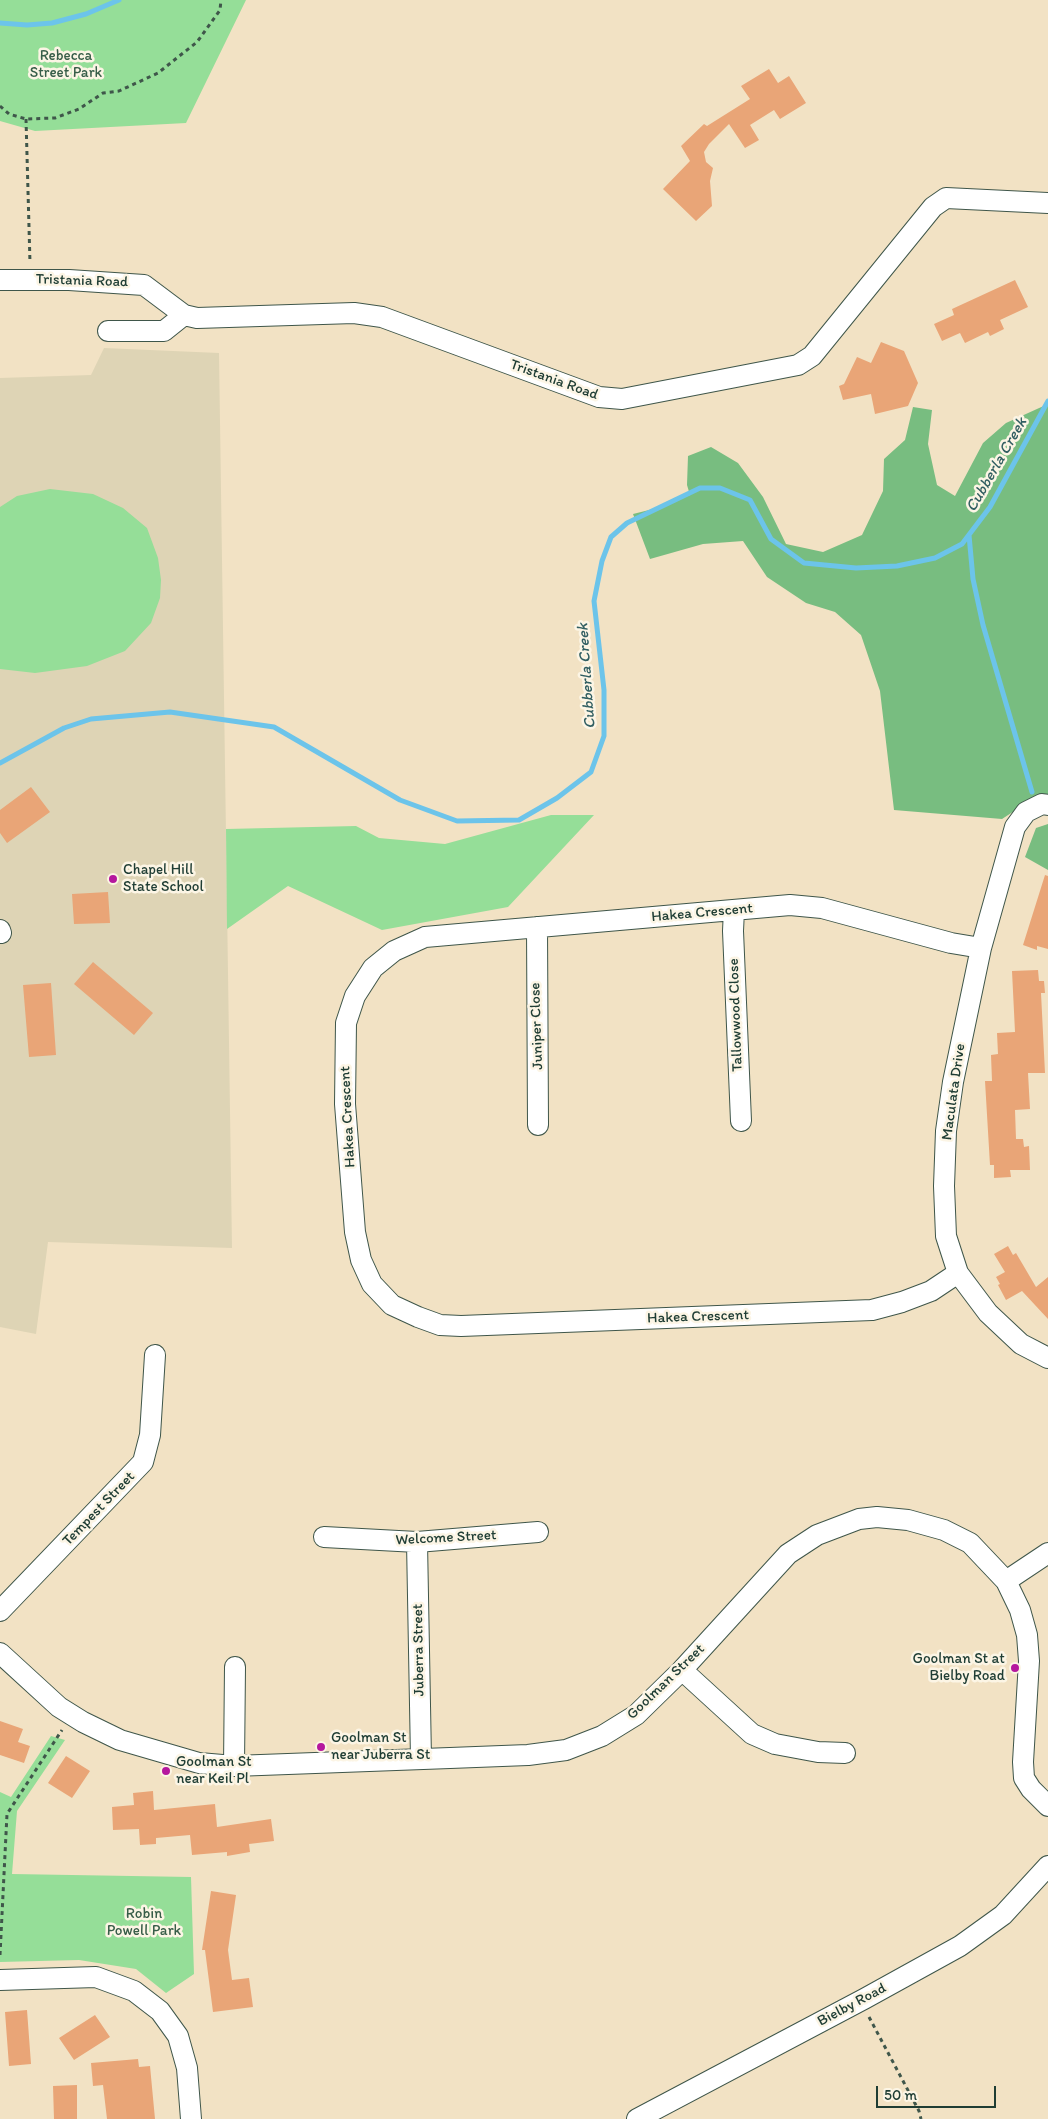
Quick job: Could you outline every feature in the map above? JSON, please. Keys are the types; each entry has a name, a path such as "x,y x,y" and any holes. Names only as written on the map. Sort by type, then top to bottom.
{"street":[{"name":"Tristania Road","path":"0,280 144,284 184,314 196,318 220,319 354,313 382,316 598,397 622,399 798,365 812,356 933,207 946,198 1048,203"},
{"path":"108,331 164,331 184,314"},
{"name":"Maculata Drive","path":"1045,804 1026,812 1014,827 981,948 953,1082 946,1131 946,1236 958,1273 988,1313 1020,1344 1048,1358"},
{"name":"Hakea Crescent","path":"958,1273 931,1291 902,1302 872,1310 440,1325 392,1305 372,1284 361,1260 356,1232 345,1104 346,1023 355,996 372,968 394,951 424,937 790,905 822,908 951,943 981,948"},
{"name":"Tallowwood Close","path":"734,910 733,931 741,1121"},
{"name":"Juniper Close","path":"537,927 538,1125"},
{"name":"Tempest Street","path":"0,1611 126,1482 143,1462 150,1435 155,1355"},
{"name":"Goolman Street","path":"0,1653 59,1707 120,1740 199,1763 234,1766 528,1755 566,1750 602,1736 636,1715 682,1670 788,1554 817,1535 859,1520 877,1517 908,1520 944,1530 970,1543 1006,1581 1020,1610 1028,1635 1029,1661 1022,1762 1024,1778 1030,1789 1048,1806"},
{"name":"Welcome Street","path":"324,1537 417,1542 538,1532"},
{"name":"Juberra Street","path":"417,1542 421,1759"},
{"path":"1006,1581 1048,1554"},
{"path":"234,1667 234,1766"},
{"path":"682,1670 752,1734 775,1744 818,1752 845,1753"},
{"name":"Bielby Road","path":"637,2119 960,1946 1003,1916 1048,1866"},
{"path":"0,1980 96,1977 134,1991 160,2011 178,2036 187,2068 191,2119"}],"path":[{"path":"0,106 9,114 26,119 40,120 67,115 103,93 119,91 158,73 197,42 220,10 222,0"},
{"path":"26,119 29,246"},
{"path":"0,1955 7,1814 64,1727"},
{"path":"869,2017 919,2111 921,2119"}],"shaded area":[{"name":"Chapel Hill State School","path":"104,348 219,353 232,1248 48,1242 36,1334 0,1327 0,378 91,375"}],"green space":[{"name":"Rebecca Street Park","path":"0,0 246,0 186,123 35,131 0,121"},
{"path":"1048,404 1048,796 1025,804 1002,819 894,810 880,691 861,635 835,612 806,603 767,577 743,541 703,544 650,559 633,514 657,508 690,495 687,485 688,456 711,447 738,463 763,497 786,544 823,552 862,535 883,491 884,459 905,440 913,407 932,410 928,444 937,485 955,496 983,443 1006,423"},
{"path":"50,489 93,494 123,508 147,528 158,558 161,580 160,598 151,623 125,651 87,666 35,673 0,669 0,507 17,496"},
{"path":"551,815 594,815 508,907 382,930 288,886 227,929 226,829 356,826 379,838 445,844"},
{"path":"1048,824 1048,870 1025,857 1036,828"},
{"name":"Robin Powell Park","path":"51,1736 65,1740 17,1811 12,1874 191,1877 194,1974 166,1993 136,1969 79,1960 0,1962 0,1792 11,1797"}],"building":[{"path":"769,69 778,83 789,76 806,103 780,119 774,110 750,125 759,140 745,148 729,124 709,144 704,152 706,162 713,168 710,181 712,206 696,221 663,189 690,161 681,146 704,124 707,126 750,99 741,86"},
{"path":"1015,280 1028,307 1000,320 1004,329 990,336 988,332 965,343 960,333 942,341 934,324 954,315 952,309"},
{"path":"881,342 904,351 918,383 908,406 875,414 871,394 843,400 839,386 844,384 857,357 871,363"},
{"path":"31,787 50,812 7,843 0,833 0,810"},
{"path":"1045,875 1048,876 1048,949 1037,946 1037,950 1023,945"},
{"path":"108,892 110,923 74,924 72,894"},
{"path":"93,962 153,1013 134,1035 74,984"},
{"path":"1038,970 1039,981 1044,981 1045,993 1041,993 1045,1073 1028,1073 1030,1109 1015,1110 1016,1139 1023,1139 1024,1147 1029,1146 1030,1170 1010,1170 1011,1177 994,1178 994,1165 990,1165 985,1081 992,1081 991,1055 998,1054 997,1033 1015,1032 1012,971"},
{"path":"51,983 56,1055 29,1057 23,985"},
{"path":"1008,1246 1013,1255 1016,1253 1036,1287 1048,1277 1048,1319 1022,1291 1006,1300 996,1277 1005,1272 994,1254"},
{"path":"0,1721 23,1729 18,1742 30,1746 24,1763 0,1755"},
{"path":"66,1756 90,1771 72,1798 48,1783"},
{"path":"153,1791 154,1810 215,1804 217,1827 271,1819 274,1841 249,1844 250,1852 227,1856 227,1852 192,1855 190,1835 156,1838 156,1844 140,1845 139,1829 113,1830 112,1807 134,1805 133,1793"},
{"path":"211,1891 236,1895 228,1950 232,1980 249,1978 253,2007 213,2012 205,1950 202,1950"},
{"path":"27,2010 31,2064 9,2066 5,2012"},
{"path":"95,2015 110,2037 74,2060 59,2038"},
{"path":"138,2059 139,2067 150,2066 155,2119 107,2119 103,2085 93,2086 91,2063"},
{"path":"77,2085 77,2119 54,2119 53,2086"}],"waterway":[{"path":"0,23 27,25 52,23 86,14 119,0"},
{"name":"Cubberla Creek","path":"0,763 64,728 91,719 170,712 274,727 400,800 457,821 519,820 557,798 591,772 604,736 604,690 594,601 602,561 611,537 627,523 700,488 720,488 750,500 771,539 804,563 856,568 897,566 935,558 962,544 990,507 1048,401"},
{"path":"969,535 973,579 983,625 1032,792"}],"place":[{"name":"Chapel Hill State School","path":"113,879"},
{"name":"Goolman St at Bielby Road","path":"1015,1668"},
{"name":"Goolman St near Juberra St","path":"321,1747"},
{"name":"Goolman St near Keil Pl","path":"166,1771"}]}
